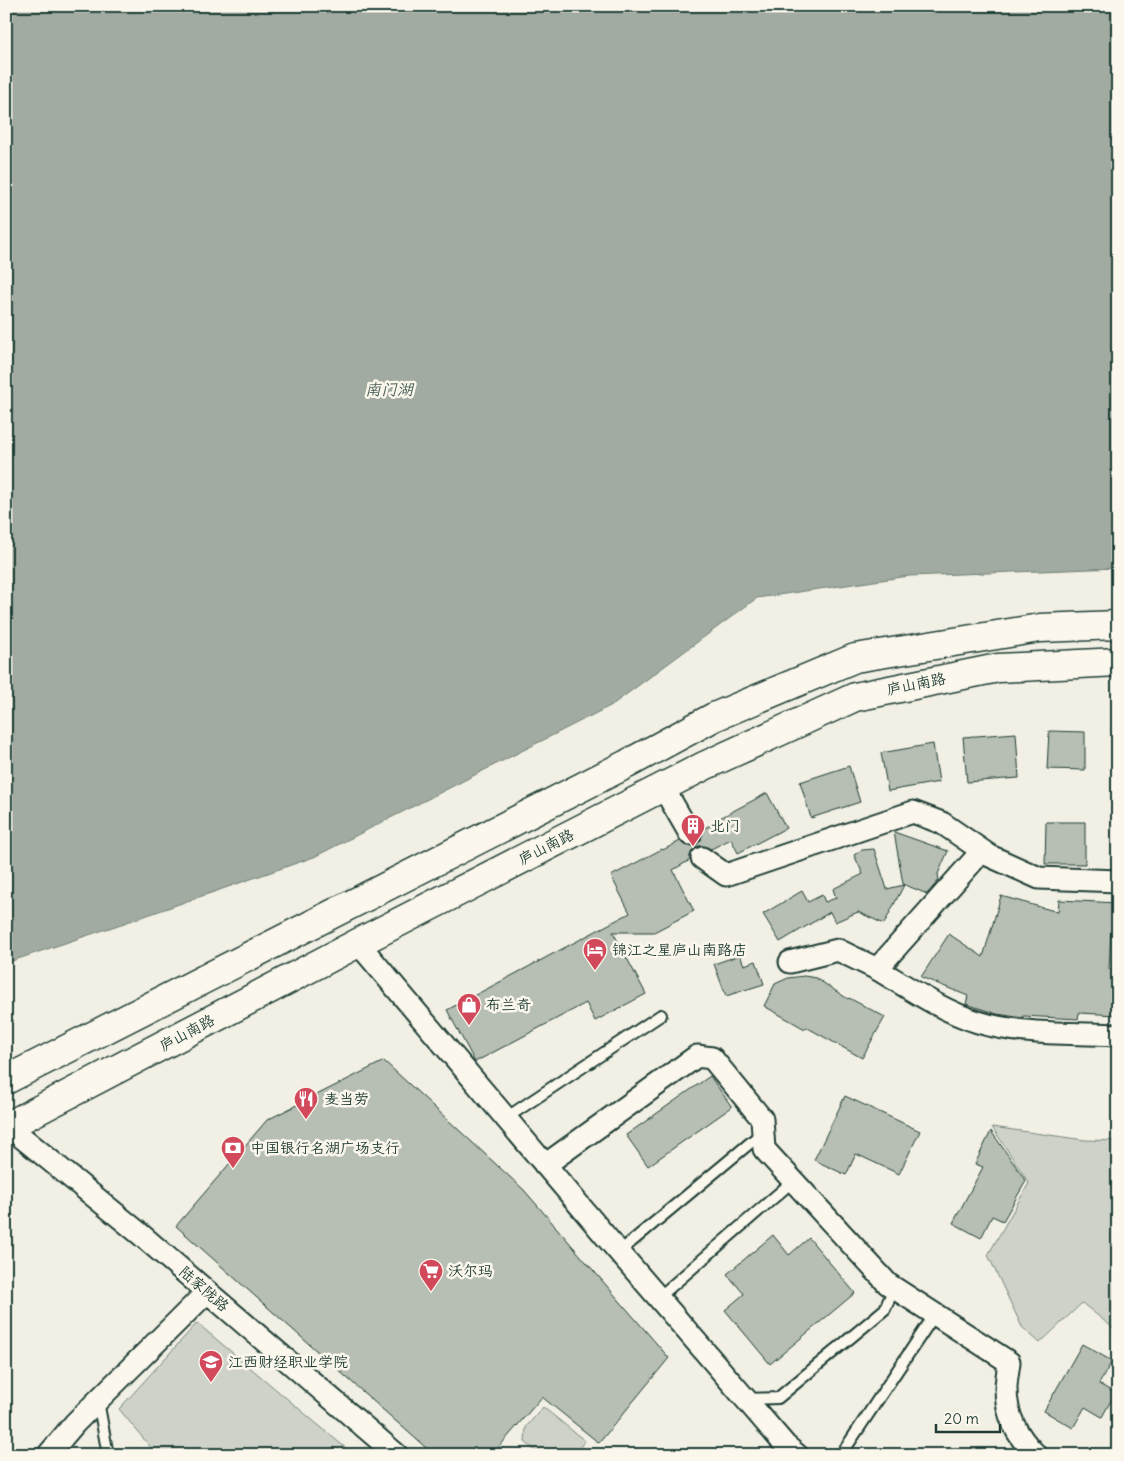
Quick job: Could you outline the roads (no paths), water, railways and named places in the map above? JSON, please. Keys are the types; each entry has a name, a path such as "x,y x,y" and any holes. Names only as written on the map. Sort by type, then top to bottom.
{"main road":[{"path":"6,1080 627,764 714,717 855,658 1040,628 1118,625"},
{"name":"庐山南路","path":"7,1127 358,943 704,766 855,697 998,668 1118,662"}],"street":[{"path":"663,787 690,834"},
{"path":"702,858 726,875 913,812 942,823 990,856 1038,878 1118,881"},
{"path":"877,969 982,851"},
{"path":"358,943 618,1252 786,1446 797,1455"},
{"path":"790,962 838,950 877,969 953,1012 979,1022 1014,1030 1118,1035"},
{"path":"545,1165 697,1056 712,1058 762,1118 764,1149 888,1284 1009,1362 1006,1390 1010,1419 1023,1442 1036,1455"},
{"name":"陆家陇路","path":"7,1127 139,1233 397,1455"},
{"path":"48,1455 75,1423 207,1292"}],"lane":[{"path":"506,1118 661,1015"},
{"path":"618,1252 763,1132"},
{"path":"658,1298 793,1181"},
{"path":"745,1399 778,1398 885,1309 894,1288"},
{"path":"841,1455 934,1314"},
{"path":"98,1400 108,1455"}],"water":[{"name":"南门湖","path":"6,6 1118,6 1118,568 909,576 757,598 612,705 314,857 6,963"}],"place":[{"name":"北门","path":"693,847"},
{"name":"锦江之星庐山南路店","path":"595,971"},
{"name":"布兰奇","path":"469,1026"},
{"name":"麦当劳","path":"306,1120"},
{"name":"中国银行名湖广场支行","path":"233,1169"},
{"name":"沃尔玛","path":"431,1292"},
{"name":"江西财经职业学院","path":"211,1383"}]}
